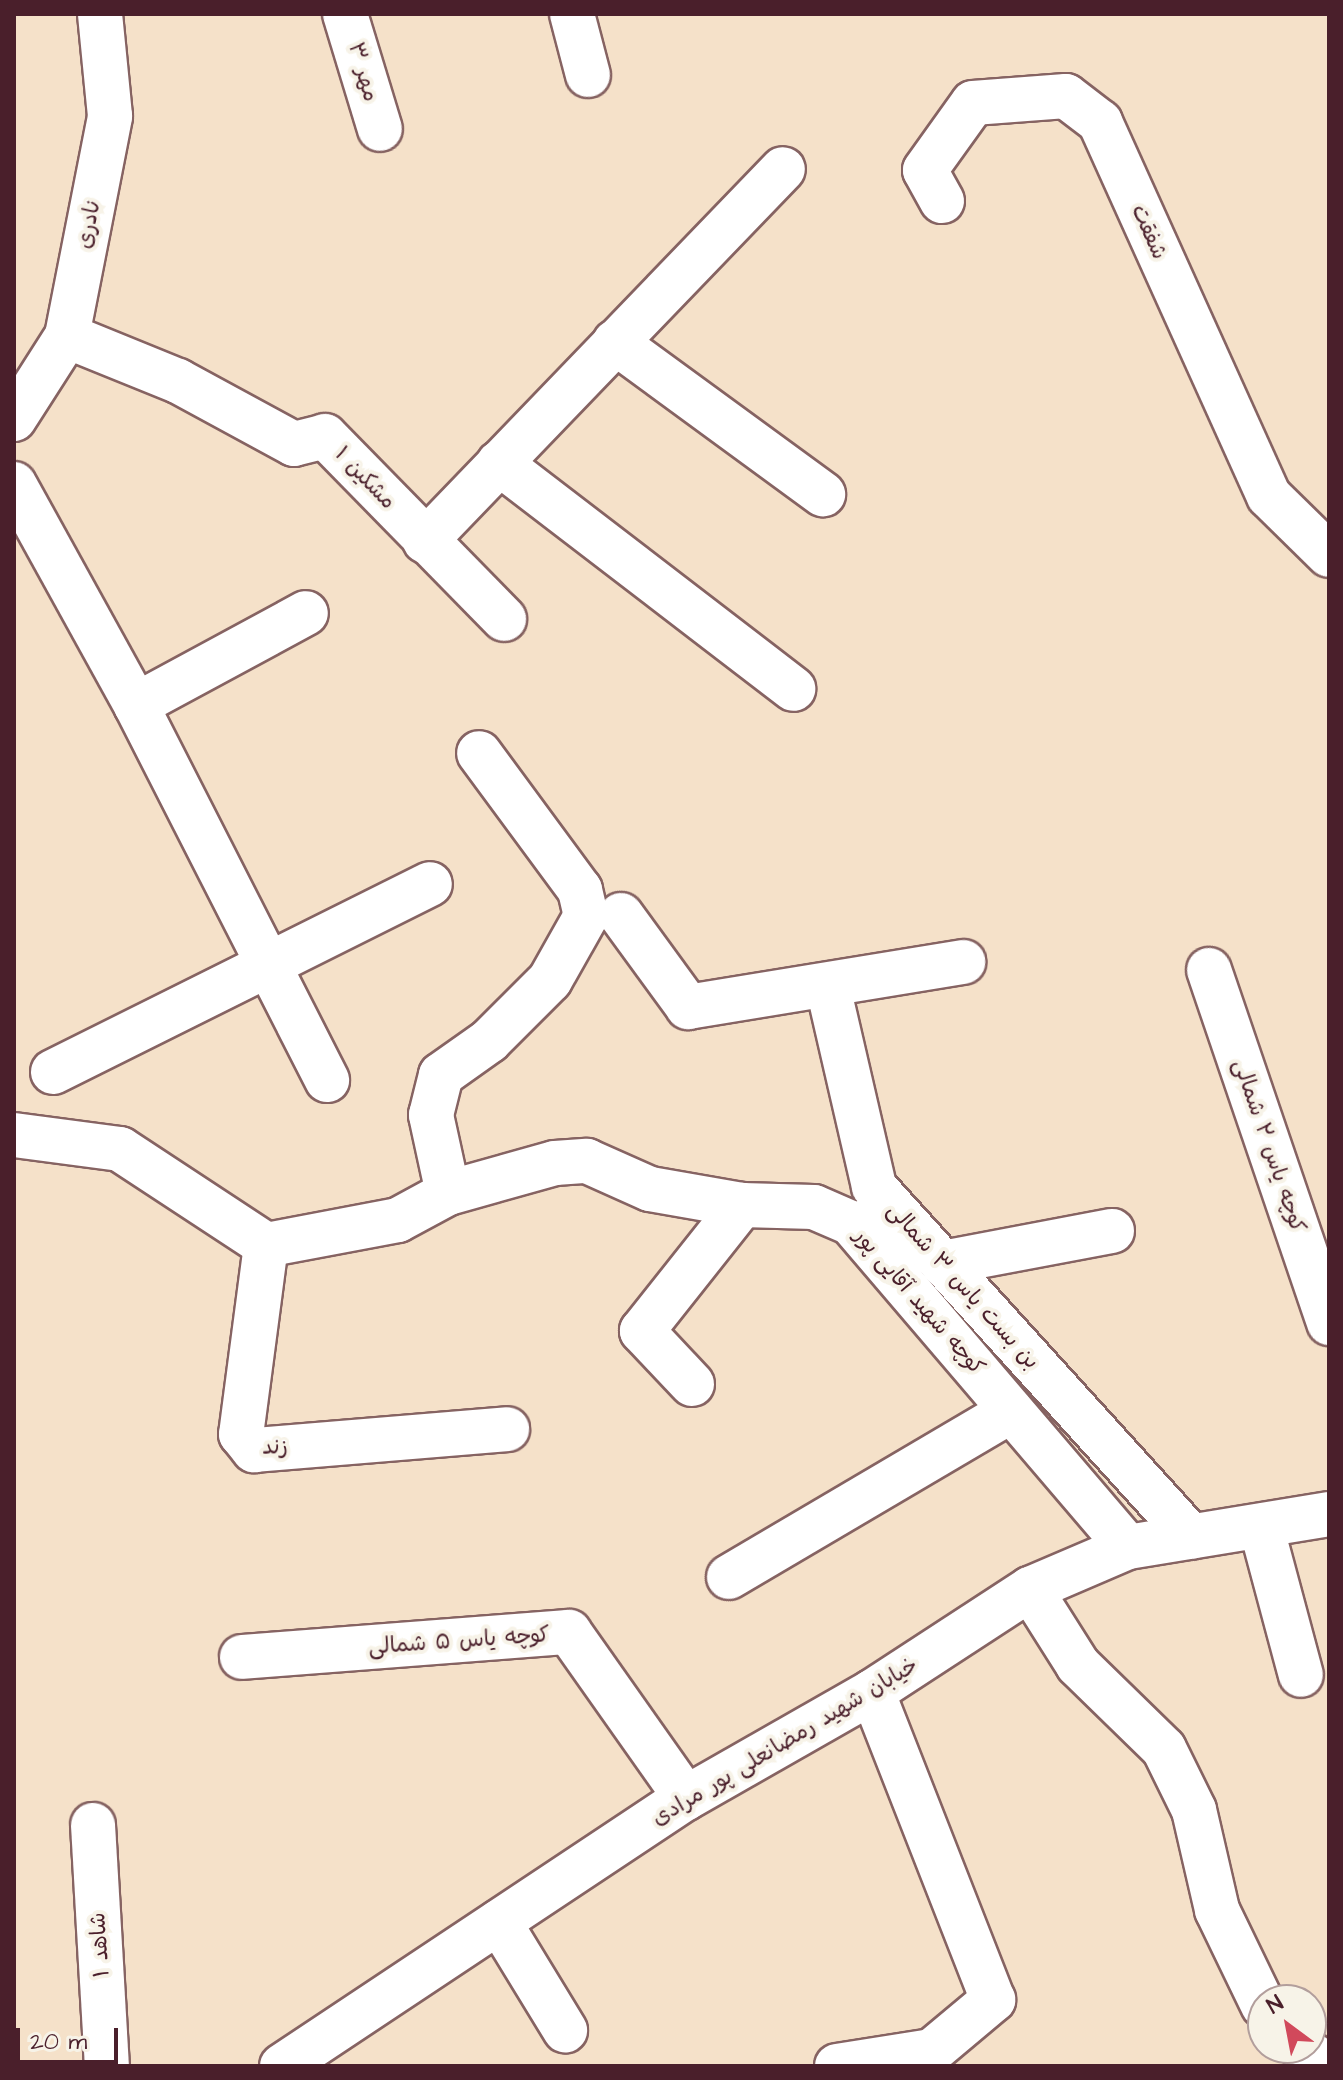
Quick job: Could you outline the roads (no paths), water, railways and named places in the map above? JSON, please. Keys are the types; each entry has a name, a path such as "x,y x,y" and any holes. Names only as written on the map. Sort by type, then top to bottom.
{"street":[{"name":"نادری","path":"14,419 67,336 110,116 100,14"},
{"name":"مهر ۳","path":"345,14 380,129"},
{"path":"572,14 588,75"},
{"name":"شفقت","path":"942,201 925,170 973,103 1066,96 1100,122 1269,496 1329,555"},
{"path":"425,541 783,169"},
{"name":"مشکین ۱","path":"67,336 178,381 294,444 325,436 504,619"},
{"path":"615,342 823,494"},
{"path":"499,463 793,689"},
{"path":"14,484 136,705 327,1080"},
{"path":"136,705 306,613"},
{"path":"448,1193 431,1115 441,1075 489,1041 550,980 586,916 580,890 479,753"},
{"path":"53,1072 430,884"},
{"path":"621,915 688,1007 828,987 963,962"},
{"name":"کوچه یاس ۲ شمالی","path":"1209,970 1329,1323"},
{"name":"بن بست یاس ۳ شمالی","path":"828,987 874,1187 1191,1537"},
{"path":"14,1135 120,1149 266,1245"},
{"name":"کوچه شهید آقایی پور","path":"266,1245 398,1220 448,1193 555,1163 587,1161 650,1189 742,1205 814,1207 851,1223 1128,1547"},
{"path":"692,1384 642,1331 742,1205"},
{"path":"942,1263 1112,1231"},
{"name":"زند","path":"266,1245 241,1434 254,1450 507,1429"},
{"path":"729,1577 1011,1411"},
{"name":"خیابان شهید رمضانعلی پور مرادی","path":"282,2066 686,1798 872,1692 1030,1589 1128,1547 1329,1514"},
{"path":"1261,1526 1301,1675"},
{"path":"1030,1589 1078,1665 1164,1749 1194,1810 1217,1910 1253,1984"},
{"name":"کوچه یاس ۵ شمالی","path":"242,1657 569,1632 686,1798"},
{"path":"837,2066 932,2051 993,2000 872,1692"},
{"name":"شاهد ۱","path":"93,1825 107,2066"},
{"path":"499,1922 565,2030"}]}
